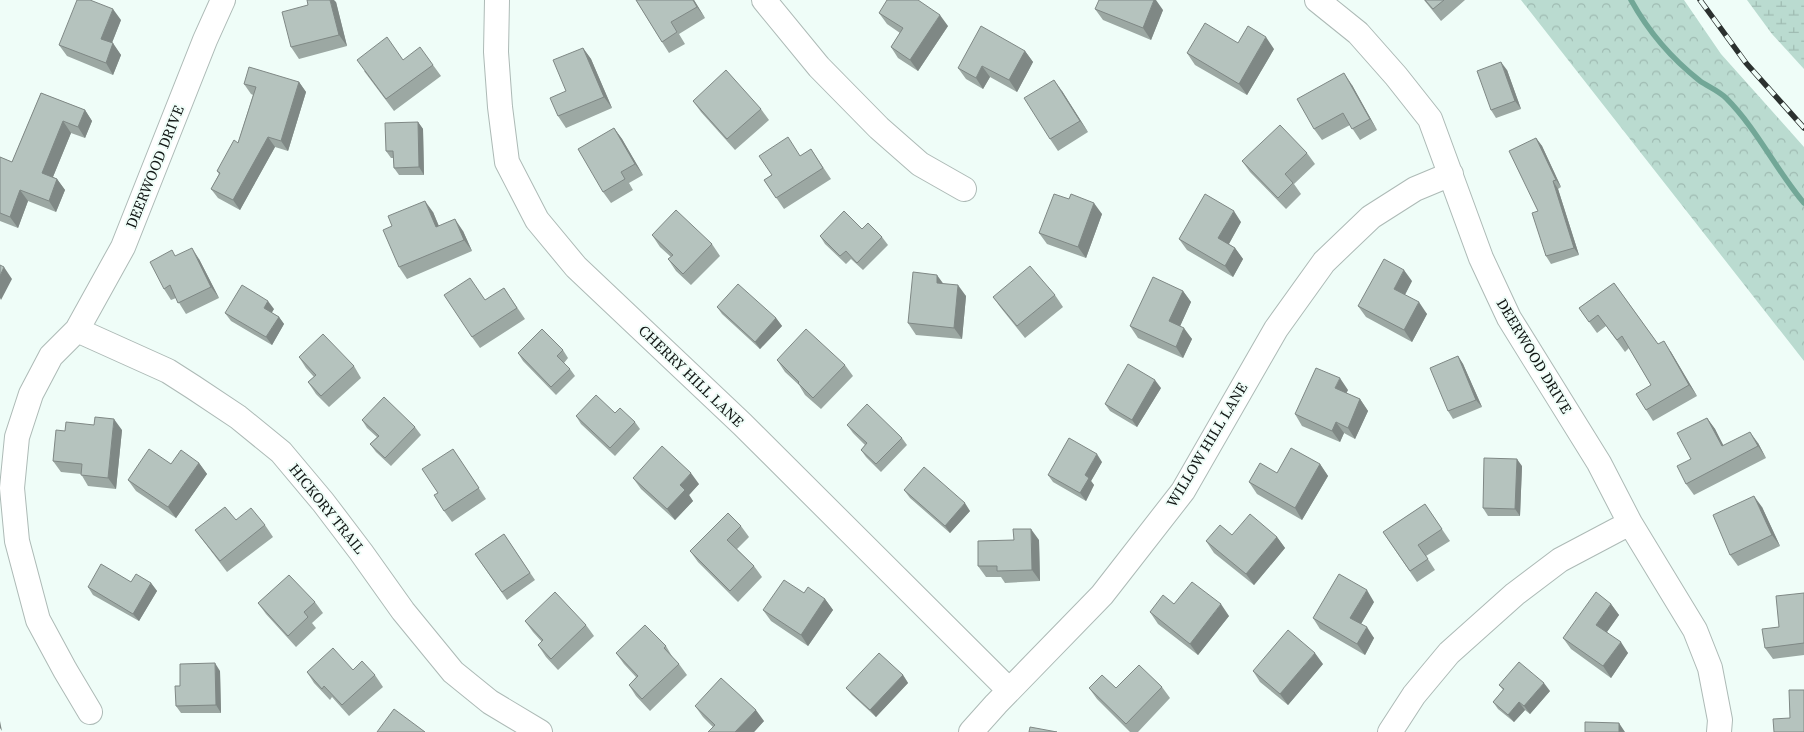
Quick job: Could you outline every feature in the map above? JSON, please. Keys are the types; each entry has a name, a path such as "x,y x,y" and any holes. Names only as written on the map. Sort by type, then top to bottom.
{"street":[{"name":"DEERWOOD DRIVE","path":"90,712 38,620 18,540 12,488 17,437 31,394 51,356 77,330 123,247 205,40 223,0"},
{"name":"CHERRY HILL LANE","path":"497,0 496,52 507,162 537,220 576,268 742,424 1009,690"},
{"path":"764,0 819,67 879,128 920,164 964,189"},
{"name":"DEERWOOD DRIVE","path":"1317,0 1358,33 1396,76 1430,119 1481,258 1509,318 1599,462 1630,523 1695,630 1710,668 1720,720 1719,732"},
{"name":"WILLOW HILL LANE","path":"971,732 1009,690 1102,595 1183,491 1276,329 1324,262 1371,217 1415,189 1450,174"},
{"name":"HICKORY TRAIL","path":"77,330 168,371 238,417 281,452 362,552 403,611 453,672 490,702 540,732"},
{"path":"1390,732 1414,694 1449,654 1515,594 1560,560 1630,523"}],"green space":[{"path":"1521,0 1684,0 1721,54 1804,147 1804,361"},
{"path":"1747,0 1804,0 1804,69 1772,34"}],"building":[{"path":"77,0 90,0 113,9 101,39 113,43 106,63 59,45"},
{"path":"307,0 330,0 339,35 291,47 282,12 308,5"},
{"path":"636,0 693,0 697,7 671,22 677,32 662,42"},
{"path":"887,0 918,0 940,15 910,60 891,47 903,28 879,13"},
{"path":"1099,0 1154,0 1143,28 1095,9"},
{"path":"1425,0 1444,0 1433,9"},
{"path":"1205,23 1238,43 1248,26 1266,37 1239,84 1187,53"},
{"path":"981,26 1025,51 1009,80 982,66 976,78 958,68"},
{"path":"387,37 403,60 420,47 433,65 386,99 357,60"},
{"path":"583,48 604,97 558,116 550,98 566,91 553,60"},
{"path":"1501,62 1515,101 1491,110 1477,71"},
{"path":"249,67 299,82 281,141 268,137 233,200 211,189 220,173 217,171 234,140 238,143 256,87 244,84"},
{"path":"726,70 761,109 727,139 693,101"},
{"path":"1344,73 1370,119 1352,129 1343,113 1314,129 1297,99"},
{"path":"1054,80 1080,121 1050,139 1024,98"},
{"path":"41,93 85,110 78,127 63,121 42,173 57,179 49,201 20,190 10,217 0,213 0,157 12,162"},
{"path":"418,122 419,167 394,168 393,151 386,151 385,123"},
{"path":"1280,125 1307,153 1285,174 1293,183 1278,198 1242,161"},
{"path":"614,128 635,164 621,172 625,179 603,192 578,149"},
{"path":"788,137 800,156 811,149 823,168 776,198 764,180 772,175 759,156"},
{"path":"1536,138 1556,180 1553,181 1574,248 1546,256 1532,213 1538,211 1509,151"},
{"path":"1054,194 1069,199 1071,194 1094,203 1078,247 1039,233"},
{"path":"1205,194 1234,211 1218,238 1235,248 1225,266 1179,239"},
{"path":"425,201 436,227 455,219 464,240 399,267 383,230 392,226 388,216"},
{"path":"676,210 712,244 683,274 668,259 673,255 652,235"},
{"path":"844,211 862,229 868,223 882,237 857,263 846,251 840,256 820,236"},
{"path":"192,248 211,287 178,303 170,285 164,289 150,262 172,250 175,256"},
{"path":"1384,259 1404,270 1394,289 1419,302 1404,330 1358,306"},
{"path":"0,265 4,267 0,276"},
{"path":"1030,266 1055,295 1017,326 993,297"},
{"path":"913,272 937,275 937,283 958,285 954,328 908,323"},
{"path":"1153,277 1183,291 1169,321 1184,328 1176,347 1130,326"},
{"path":"470,278 485,300 504,288 517,308 472,337 444,295"},
{"path":"1614,283 1658,344 1664,341 1689,385 1646,410 1636,394 1651,385 1622,336 1617,340 1598,315 1589,322 1579,308"},
{"path":"738,284 776,318 755,342 717,307"},
{"path":"242,285 268,301 264,308 279,317 266,337 225,313"},
{"path":"542,329 563,350 557,356 570,369 551,387 518,353"},
{"path":"806,329 845,365 813,398 777,360"},
{"path":"323,334 354,366 321,396 308,382 316,375 299,357"},
{"path":"1458,356 1476,400 1448,411 1430,368"},
{"path":"1128,364 1155,380 1132,420 1105,404"},
{"path":"1316,368 1340,378 1335,388 1360,399 1348,428 1336,422 1332,431 1295,414"},
{"path":"596,395 615,413 620,408 635,422 610,448 576,416"},
{"path":"384,397 415,427 385,458 370,444 379,436 362,420"},
{"path":"867,404 902,438 876,464 861,450 867,443 847,425"},
{"path":"95,417 114,419 108,478 81,475 82,464 53,461 56,430 65,431 66,422 94,425"},
{"path":"1707,418 1722,446 1750,432 1758,446 1686,484 1677,466 1691,459 1677,433"},
{"path":"1069,438 1097,454 1085,475 1089,478 1080,493 1048,475"},
{"path":"662,446 691,473 680,485 685,490 667,509 633,478"},
{"path":"1291,448 1320,464 1295,508 1249,482 1260,463 1277,473"},
{"path":"149,449 171,464 181,450 199,463 168,507 128,480"},
{"path":"453,449 479,488 444,511 434,495 438,493 422,469"},
{"path":"1484,458 1517,459 1515,509 1483,508"},
{"path":"924,467 965,503 945,526 904,490"},
{"path":"1754,496 1772,535 1730,555 1713,515"},
{"path":"1425,504 1442,529 1418,545 1428,559 1410,571 1383,532"},
{"path":"225,507 236,520 251,508 265,525 220,561 195,530"},
{"path":"728,513 741,526 727,540 754,566 730,591 690,551"},
{"path":"1250,514 1277,537 1246,574 1206,541 1220,525 1232,535"},
{"path":"1013,529 1031,529 1032,570 997,571 997,566 978,566 978,541 1014,540"},
{"path":"504,534 530,573 502,592 475,554"},
{"path":"101,564 131,582 136,574 151,583 133,614 88,587"},
{"path":"1339,574 1367,590 1350,618 1367,627 1357,644 1313,618"},
{"path":"289,575 315,602 304,612 308,617 288,636 258,603"},
{"path":"784,580 804,593 808,587 825,599 801,635 763,610"},
{"path":"1192,582 1221,604 1190,644 1150,612 1163,595 1174,604"},
{"path":"555,592 586,625 551,659 538,645 543,640 525,621"},
{"path":"1596,592 1611,604 1596,625 1621,642 1603,666 1563,638"},
{"path":"1804,593 1804,643 1765,648 1762,629 1779,627 1776,596"},
{"path":"645,625 666,646 664,648 679,664 642,699 629,685 638,676 616,653"},
{"path":"1288,630 1315,653 1280,694 1253,671"},
{"path":"333,648 353,670 362,661 375,675 342,705 324,686 322,689 307,672"},
{"path":"879,653 903,675 870,710 846,688"},
{"path":"1519,662 1544,683 1524,706 1519,702 1508,715 1493,702 1504,689 1499,685"},
{"path":"215,663 216,705 176,706 175,686 180,686 180,664"},
{"path":"1139,665 1162,687 1126,724 1089,688 1102,675 1116,688"},
{"path":"721,678 756,710 735,732 708,732 715,725 695,706"},
{"path":"1789,690 1804,690 1804,732 1774,732 1773,719 1790,718"},
{"path":"394,709 425,732 377,732"},
{"path":"1585,722 1619,723 1619,732 1585,732"},
{"path":"1030,727 1057,732 1029,732"}],"waterway":[{"path":"1631,0 1645,23 1670,54 1700,81 1723,96 1737,110 1804,203"}],"railway":[{"path":"1700,0 1746,63 1804,128"}]}
